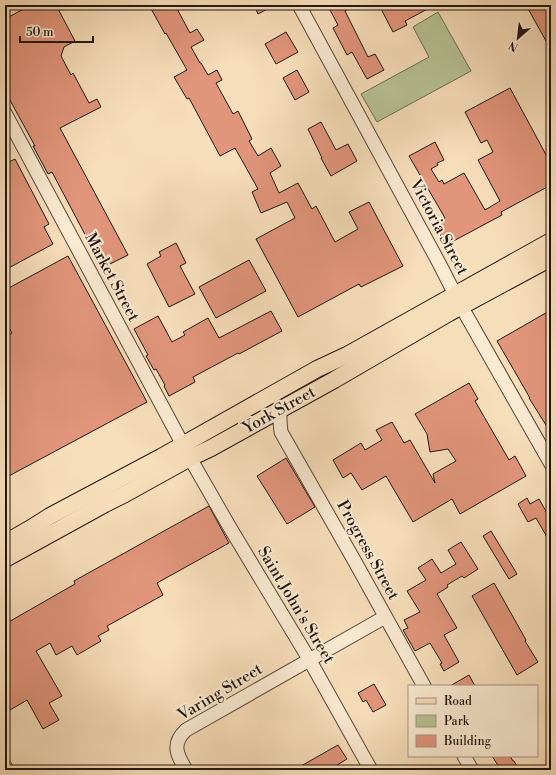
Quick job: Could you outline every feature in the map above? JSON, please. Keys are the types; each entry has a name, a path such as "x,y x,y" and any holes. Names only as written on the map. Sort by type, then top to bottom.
{"main road":[{"name":"York Street","path":"5,543 50,516 186,451 210,448 334,380 390,347 459,300 551,242"},
{"name":"York Street","path":"5,559 125,494 186,451 317,369 459,300 551,258"}],"street":[{"name":"Victoria Street","path":"299,5 459,300 551,464"},
{"name":"Market Street","path":"5,113 186,451"},
{"name":"Progress Street","path":"280,409 281,432 423,685"},
{"path":"259,421 281,432"},
{"name":"Saint John's Street","path":"186,451 309,659 372,770"},
{"name":"Varing Street","path":"186,770 179,759 177,744 182,734 186,730 385,617"},
{"path":"465,757 472,770"},
{"path":"5,766 7,770"}],"green space":[{"path":"438,12 471,71 377,122 361,94 429,57 413,27"}],"building":[{"path":"31,5 56,5 75,41 64,47 61,56 71,75 73,73 89,103 97,99 101,107 60,128 128,255 104,267 99,266 87,243 89,242 52,172 48,174 33,146 35,146 5,91 5,19"},
{"path":"149,5 175,5 190,33 197,29 204,40 191,47 200,63 208,75 217,70 222,80 216,83 233,114 238,111 252,139 249,141 258,156 271,148 281,166 270,173 279,193 298,183 312,209 316,206 335,242 358,229 349,212 369,202 403,266 361,287 359,284 298,317 256,239 295,218 287,202 261,213 252,192 258,189 235,148 220,156 189,98 187,99 174,77 187,70"},
{"path":"254,5 275,5 258,14"},
{"path":"332,5 355,5 345,11 368,57 375,54 384,70 367,79 352,52 347,55 333,28 338,25 330,10 334,8"},
{"path":"379,5 435,5 405,21 407,25 393,32"},
{"path":"526,5 551,5 551,50"},
{"path":"286,32 298,52 276,64 265,44"},
{"path":"297,70 309,92 295,100 283,78"},
{"path":"510,88 551,164 551,185 501,212 502,215 446,245 434,224 445,218 409,156 435,142 444,160 437,163 438,165 431,169 439,182 442,180 444,184 464,173 485,210 500,201 478,160 493,152 487,140 481,143 465,112"},
{"path":"321,122 336,150 348,144 357,161 331,176 308,129"},
{"path":"15,159 49,224 44,227 53,244 5,270 5,164"},
{"path":"176,243 186,263 180,266 195,294 169,307 147,264 161,256 159,252"},
{"path":"68,256 147,402 5,478 5,337 12,333 5,321 5,290"},
{"path":"249,260 266,291 216,318 199,287"},
{"path":"551,310 551,433 529,398 497,341"},
{"path":"271,311 282,331 193,377 195,382 169,396 156,369 154,370 146,356 148,355 134,329 158,316 172,342 185,335 183,332 208,318 219,338"},
{"path":"469,383 478,399 475,401 509,460 515,456 526,476 460,514 452,499 413,522 386,476 362,490 351,473 343,478 333,460 361,443 365,450 382,440 376,430 392,422 404,443 410,440 435,483 433,474 456,461 448,449 430,452 427,434 415,414"},
{"path":"286,458 315,507 287,524 257,476"},
{"path":"527,498 530,504 539,499 551,520 551,544 536,518 528,522 518,504"},
{"path":"209,506 229,543 157,583 163,595 107,626 109,630 98,636 101,641 77,655 72,646 56,655 50,643 36,651 62,696 49,703 59,720 43,729 27,700 5,713 5,624 75,584 74,581"},
{"path":"491,531 517,574 509,579 483,536"},
{"path":"461,542 478,569 464,578 462,576 447,585 448,587 437,594 457,628 444,635 459,662 444,671 440,664 442,663 430,643 415,651 403,630 408,628 404,620 420,612 407,591 426,580 418,568 432,559 441,573 456,564 448,550"},
{"path":"494,583 538,662 517,675 472,596"},
{"path":"469,675 474,685 452,685"},
{"path":"374,684 386,705 373,712 366,700 363,702 358,693"},
{"path":"338,745 347,759 329,770 294,770"},
{"path":"493,757 511,757 519,770 501,770"}]}
